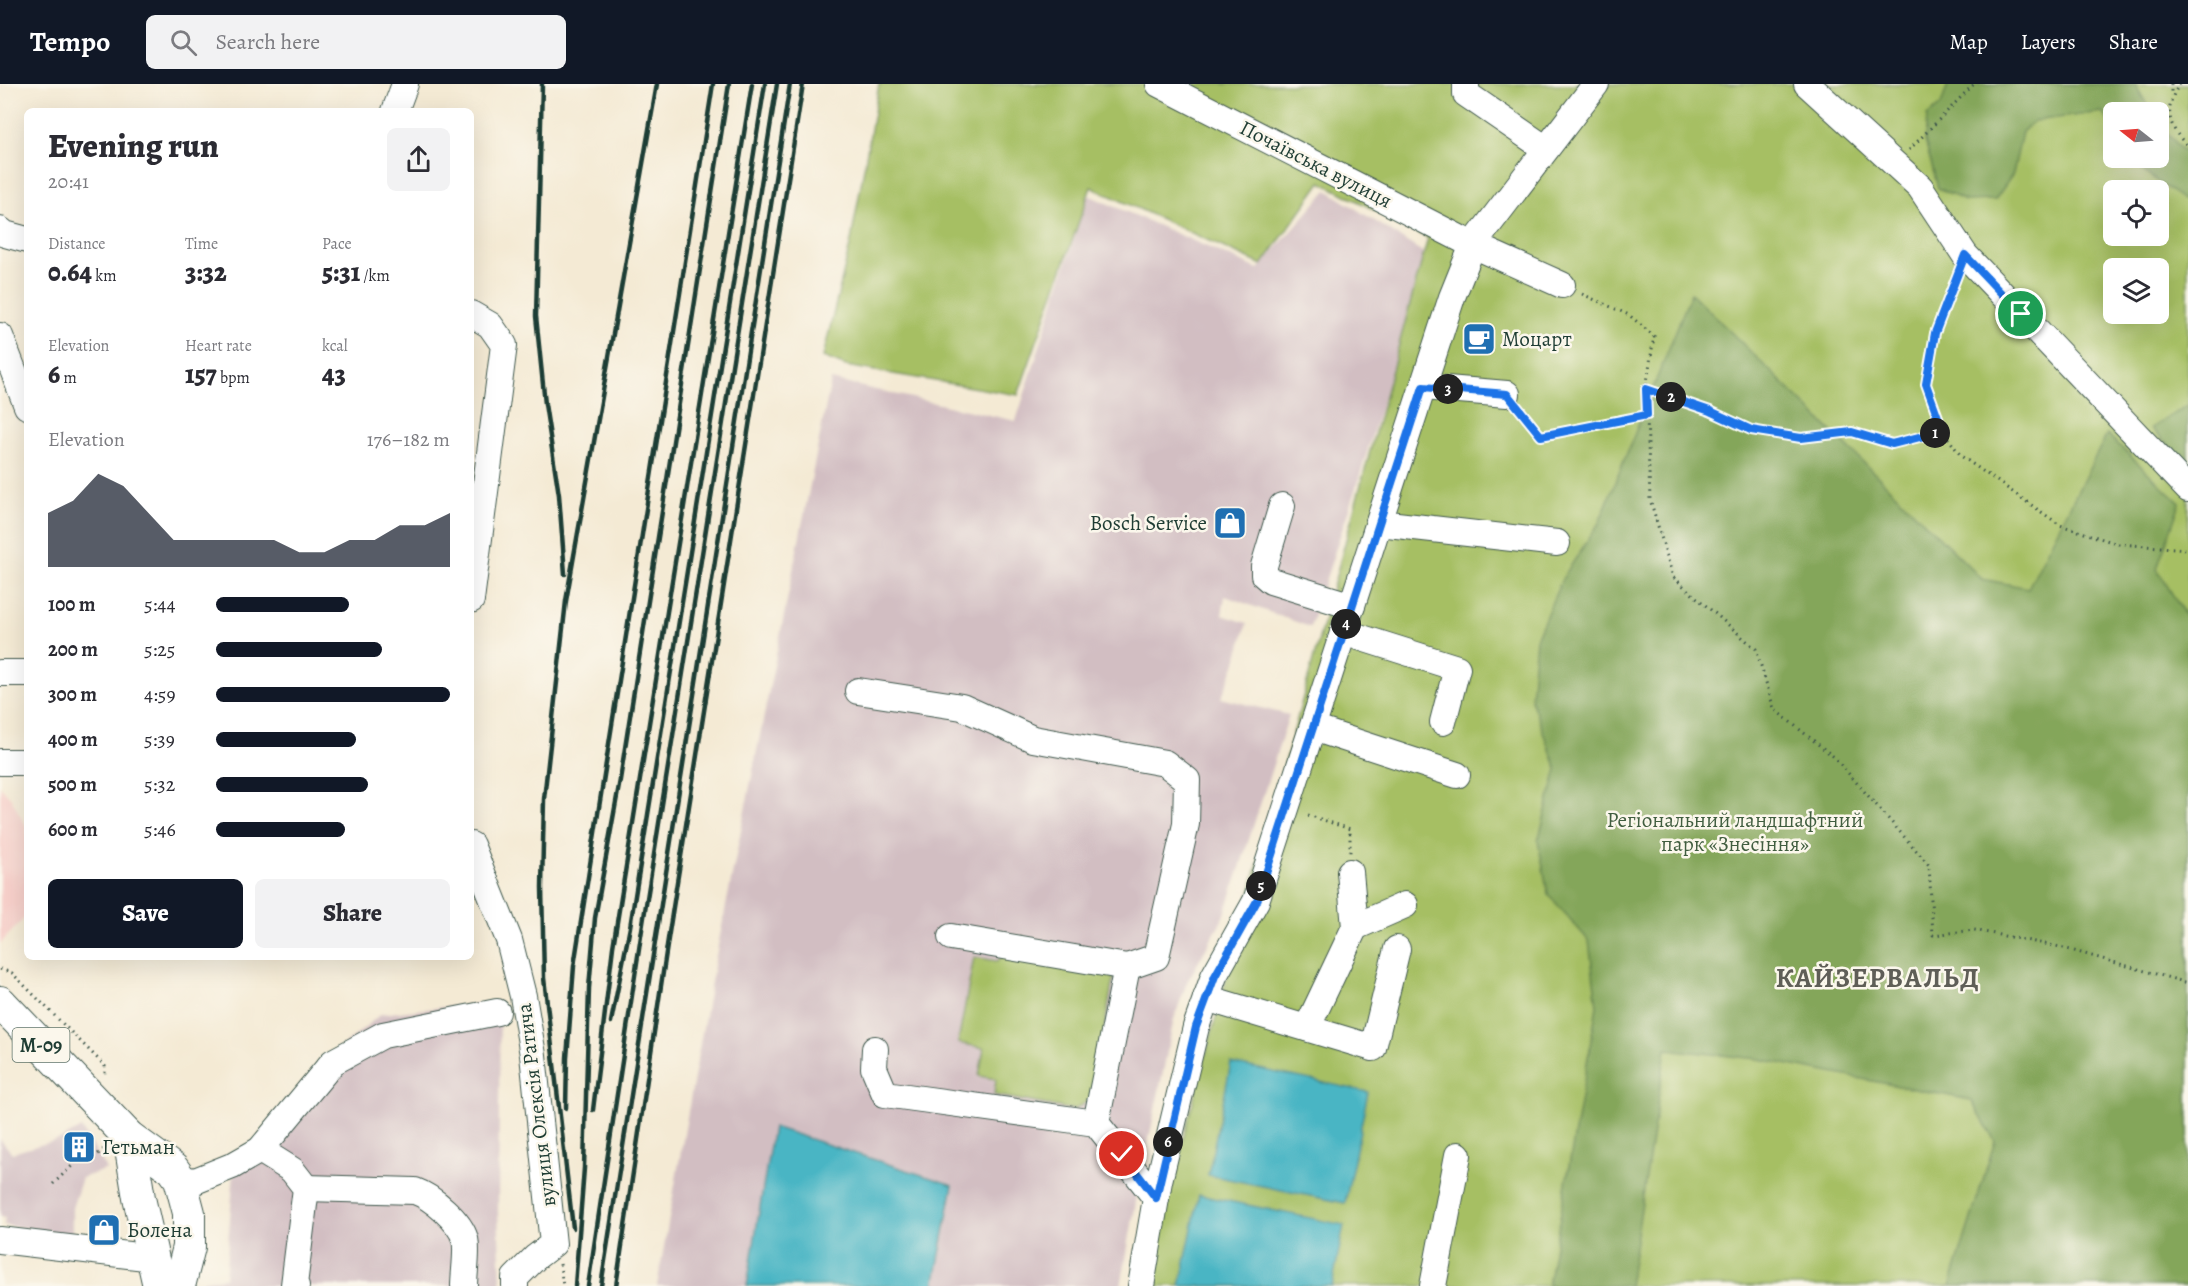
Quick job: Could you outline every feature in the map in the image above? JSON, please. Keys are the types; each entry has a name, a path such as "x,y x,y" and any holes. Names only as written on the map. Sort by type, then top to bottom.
{"main road":[{"name":"М-09","path":"0,1002 118,1142 176,1174"},
{"path":"118,1142 139,1198 156,1272 189,1247"},
{"path":"139,1198 140,1179 147,1169 158,1167 176,1174 189,1212 189,1247 179,1286"}],"street":[{"path":"396,108 405,84"},
{"name":"Почаївська вулиця","path":"1159,84 1473,245 1562,285"},
{"path":"1466,84 1466,94 1546,149"},
{"path":"1141,1286 1156,1198 1196,1027 1215,976 1257,901 1452,297 1473,245 1596,84"},
{"path":"1807,84 1920,187 1965,255 2188,489"},
{"path":"0,251 17,236"},
{"path":"474,316 490,325 504,345 474,577"},
{"path":"0,336 24,398"},
{"path":"1423,387 1507,394"},
{"path":"1282,506 1264,566 1264,575 1271,581 1352,606"},
{"path":"1379,523 1557,543"},
{"path":"1343,632 1457,668 1443,722"},
{"path":"0,673 24,673"},
{"path":"858,691 962,707 1034,739 1165,763 1187,780 1186,824 1156,957 1127,967 951,937"},
{"path":"1312,728 1457,776"},
{"path":"0,762 24,762"},
{"name":"вулиця Олексія Ратича","path":"474,852 509,940 523,996 534,1055 553,1244 515,1278 514,1286"},
{"path":"1307,1028 1355,927 1350,872"},
{"path":"1355,927 1405,905"},
{"path":"1206,998 1372,1048 1397,949"},
{"path":"1096,1123 1127,967"},
{"path":"176,1174 195,1181 232,1166 260,1150 333,1062 383,1035 497,1012"},
{"path":"875,1049 874,1068 885,1094 1096,1123 1156,1198"},
{"path":"260,1150 292,1170 306,1188 294,1285 296,1286"},
{"path":"1433,1286 1458,1155"},
{"path":"306,1188 415,1191 426,1195 454,1220 465,1239 464,1286"},
{"path":"0,1240 156,1272"}],"path":[{"path":"1896,165 1974,84"},
{"path":"2171,84 2169,117 2176,135 2188,146"},
{"path":"2172,95 2180,84"},
{"path":"1965,255 1935,333 1926,384 1943,431 1961,456 2060,525 2118,544 2188,549"},
{"path":"1562,285 1629,315 1654,336 1646,389 1650,499 1673,577 1756,649 1774,709 1834,757 1929,865 1933,935 1974,930 2060,947 2188,983"},
{"path":"1646,389 1710,411 1751,430 1801,438 1852,432 1892,444 1943,431"},
{"path":"1507,394 1541,436 1647,415"},
{"path":"1287,808 1350,829 1350,872"},
{"path":"98,1154 118,1142"},
{"path":"53,1184 74,1164"}],"shaded area":[{"path":"1327,190 1427,255 1359,478 1310,627 1225,596 1222,615 1247,623 1235,665 1221,698 1289,715 1224,917 1187,982 1174,1019 1137,1196 1121,1286 657,1286 713,971 831,380 1016,421 1088,195 1258,269"},
{"path":"0,786 11,798 24,822 24,918 0,944"},
{"path":"500,1001 498,1211 501,1286 202,1286 204,1280 225,1278 234,1171 337,1051 381,1014"},
{"path":"81,1128 107,1169 82,1178 72,1208 72,1235 4,1225 5,1218 0,1217 0,1139 12,1153 61,1139"}],"green space":[{"name":"Регіональний ландшафтний парк «Знесіння»","path":"879,84 2188,84 2188,1286 1147,1286 1161,1219 1428,238 1321,182 1262,265 1091,187 1018,395 846,366 823,357 851,241"},
{"path":"1948,84 2135,84 2145,102 2103,102 2103,113 2034,121 2022,132 2013,174 1995,200 1965,201 1938,188 1925,141 1927,116 1941,105"},
{"path":"2169,135 2188,157 2188,200 2183,200 2169,190 2169,180 2155,180 2139,168 2169,168"},
{"path":"1691,293 1982,579 2028,588 2107,434 2180,503 2157,569 2188,620 2188,1286 1950,1286 1995,1141 1971,1100 1758,1059 1666,1049 1629,1286 1548,1286 1597,1006 1589,941 1548,894 1538,841 1557,769 1531,700 1536,639 1562,579 1599,523"},
{"path":"2188,405 2188,467 2151,428"},
{"path":"1004,955 1114,974 1092,1098 1074,1110 994,1095 996,1079 979,1076 984,1048 958,1043 974,957 997,961"}],"water":[{"path":"1231,1063 1368,1092 1345,1203 1208,1175"},
{"path":"773,1127 953,1185 934,1286 747,1286"},
{"path":"1199,1195 1344,1225 1332,1286 1180,1286"}],"railway":[{"path":"542,84 536,316 545,404 559,495 565,574"},
{"path":"573,1228 544,978 542,887 544,799 566,601 657,84"},
{"path":"566,1108 567,1058 574,966 713,84"},
{"path":"575,1286 584,1168 589,988 595,918 620,780 729,84"},
{"path":"593,1110 613,947 752,84"},
{"path":"611,1022 630,927 765,84"},
{"path":"588,1286 641,936 777,84"},
{"path":"601,1286 790,84"},
{"path":"616,1286 668,939 803,84"}],"place":[{"name":"Моцарт","path":"1479,339"},
{"name":"Bosch Service","path":"1230,523"},
{"name":"Гетьман","path":"79,1147"},
{"name":"Болена","path":"104,1230"}],"district":[{"name":"КАЙЗЕРВАЛЬД","path":"1878,978"}],"route":[{"path":"1122,1154 1156,1198 1196,1027 1215,976 1257,901 1423,387 1507,394 1541,436 1647,415 1646,389 1710,411 1751,430 1801,438 1852,432 1892,444 1943,431 1926,384 1935,333 1965,255 2021,314"}]}
